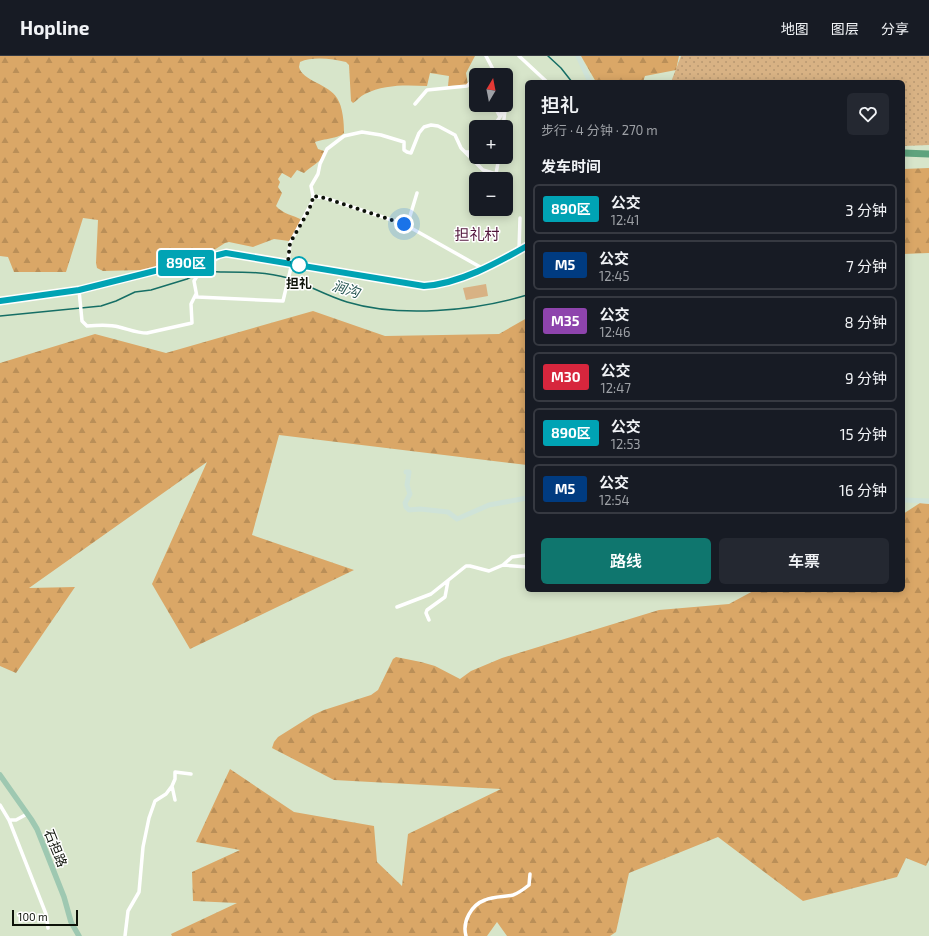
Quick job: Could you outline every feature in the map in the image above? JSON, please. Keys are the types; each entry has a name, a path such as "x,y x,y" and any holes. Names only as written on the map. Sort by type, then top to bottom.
{"highway":[{"path":"905,153 929,154"},
{"path":"0,301 79,290 226,253 424,286 443,283 483,269 525,247"}],"main road":[{"name":"石担路","path":"0,775 37,829 64,898 71,922 79,936"}],"street":[{"path":"486,56 492,68"},
{"path":"519,56 545,80"},
{"path":"578,56 589,80"},
{"path":"415,104 427,90 467,86 469,84"},
{"path":"498,112 500,117"},
{"path":"498,120 502,112"},
{"path":"196,294 197,297 283,301 290,272 290,243 308,212 312,202 313,196 311,186 318,174 320,164 327,149 344,136 362,132 381,135 404,142 404,150 411,153 419,133 424,126 438,126 455,135 469,156"},
{"path":"477,164 483,170 496,174 498,164"},
{"path":"407,226 418,193"},
{"path":"313,196 325,198 407,226 483,269"},
{"path":"519,251 520,218"},
{"path":"79,290 82,321 88,326 118,326 140,333 192,323 191,304 196,294 194,281 203,267 226,253"},
{"path":"406,472 409,472 407,485 410,494 406,507 409,510 420,509 448,512 457,519 489,505 525,498"},
{"path":"905,500 929,501"},
{"path":"397,607 431,594 466,566 489,571 502,565 512,557 525,555"},
{"path":"502,565 525,567"},
{"path":"429,620 427,610 428,607 445,597 448,581"},
{"path":"125,936 128,911 139,892 143,847 149,818 155,801 166,794 172,786 175,779 175,772 191,774"},
{"path":"172,786 175,800"},
{"path":"0,805 9,820 46,914 48,928"},
{"path":"9,820 16,820 27,814"},
{"path":"466,936 465,926 474,906 485,900 513,895 522,891 529,885 530,874"}],"shaded area":[{"path":"681,56 929,56 929,145 905,146 905,80 672,80"},
{"path":"486,284 488,296 466,300 463,288"}],"green space":[{"path":"0,56 475,56 466,73 468,85 448,86 449,76 430,73 427,86 404,85 380,88 363,95 353,103 351,101 349,65 346,62 329,59 311,59 300,62 299,67 305,76 328,89 337,98 342,110 344,133 342,135 315,142 318,149 327,152 319,161 304,173 297,170 291,178 282,173 278,179 280,182 278,187 282,193 276,206 285,213 302,220 292,239 289,241 274,239 253,247 229,242 200,257 142,270 103,271 97,268 96,263 98,220 83,218 66,272 14,272 8,257 0,256"},
{"path":"581,56 679,56 676,70 645,76 644,80 595,80"},
{"path":"929,168 929,253 905,254 905,169"},
{"path":"313,311 385,336 499,334 525,319 525,465 279,435 252,535 354,570 190,649 152,584 207,462 29,588 75,587 16,673 0,666 0,363 95,334 166,353"},
{"path":"920,503 929,504 929,860 926,866 906,858 897,877 803,901 718,837 629,873 616,932 610,936 507,936 497,922 487,936 172,936 171,934 237,903 193,901 192,872 240,850 196,842 230,769 294,812 374,826 377,862 402,886 408,834 501,789 334,780 272,748 278,737 313,715 371,695 378,690 393,659 396,657 435,666 460,679 471,671 502,658 659,610 729,604 751,592 905,592 905,513"}],"waterway":[{"name":"涧沟","path":"548,56 561,68 570,80"},
{"name":"涧沟","path":"200,272 248,272 280,276 347,302 390,310 413,311 461,308 506,301 525,296"},
{"name":"涧沟","path":"0,316 101,306 135,292 151,290 187,279 197,274"}],"bus line":[{"name":"890区","path":"0,301 79,290 226,253 424,286 443,283 483,269 525,247"}],"place":[{"name":"担礼","path":"299,265"}],"district":[{"name":"担礼村","path":"477,235"}],"route":[{"path":"299,265 288,262 290,243 308,212 313,196 325,198 404,224"}]}
